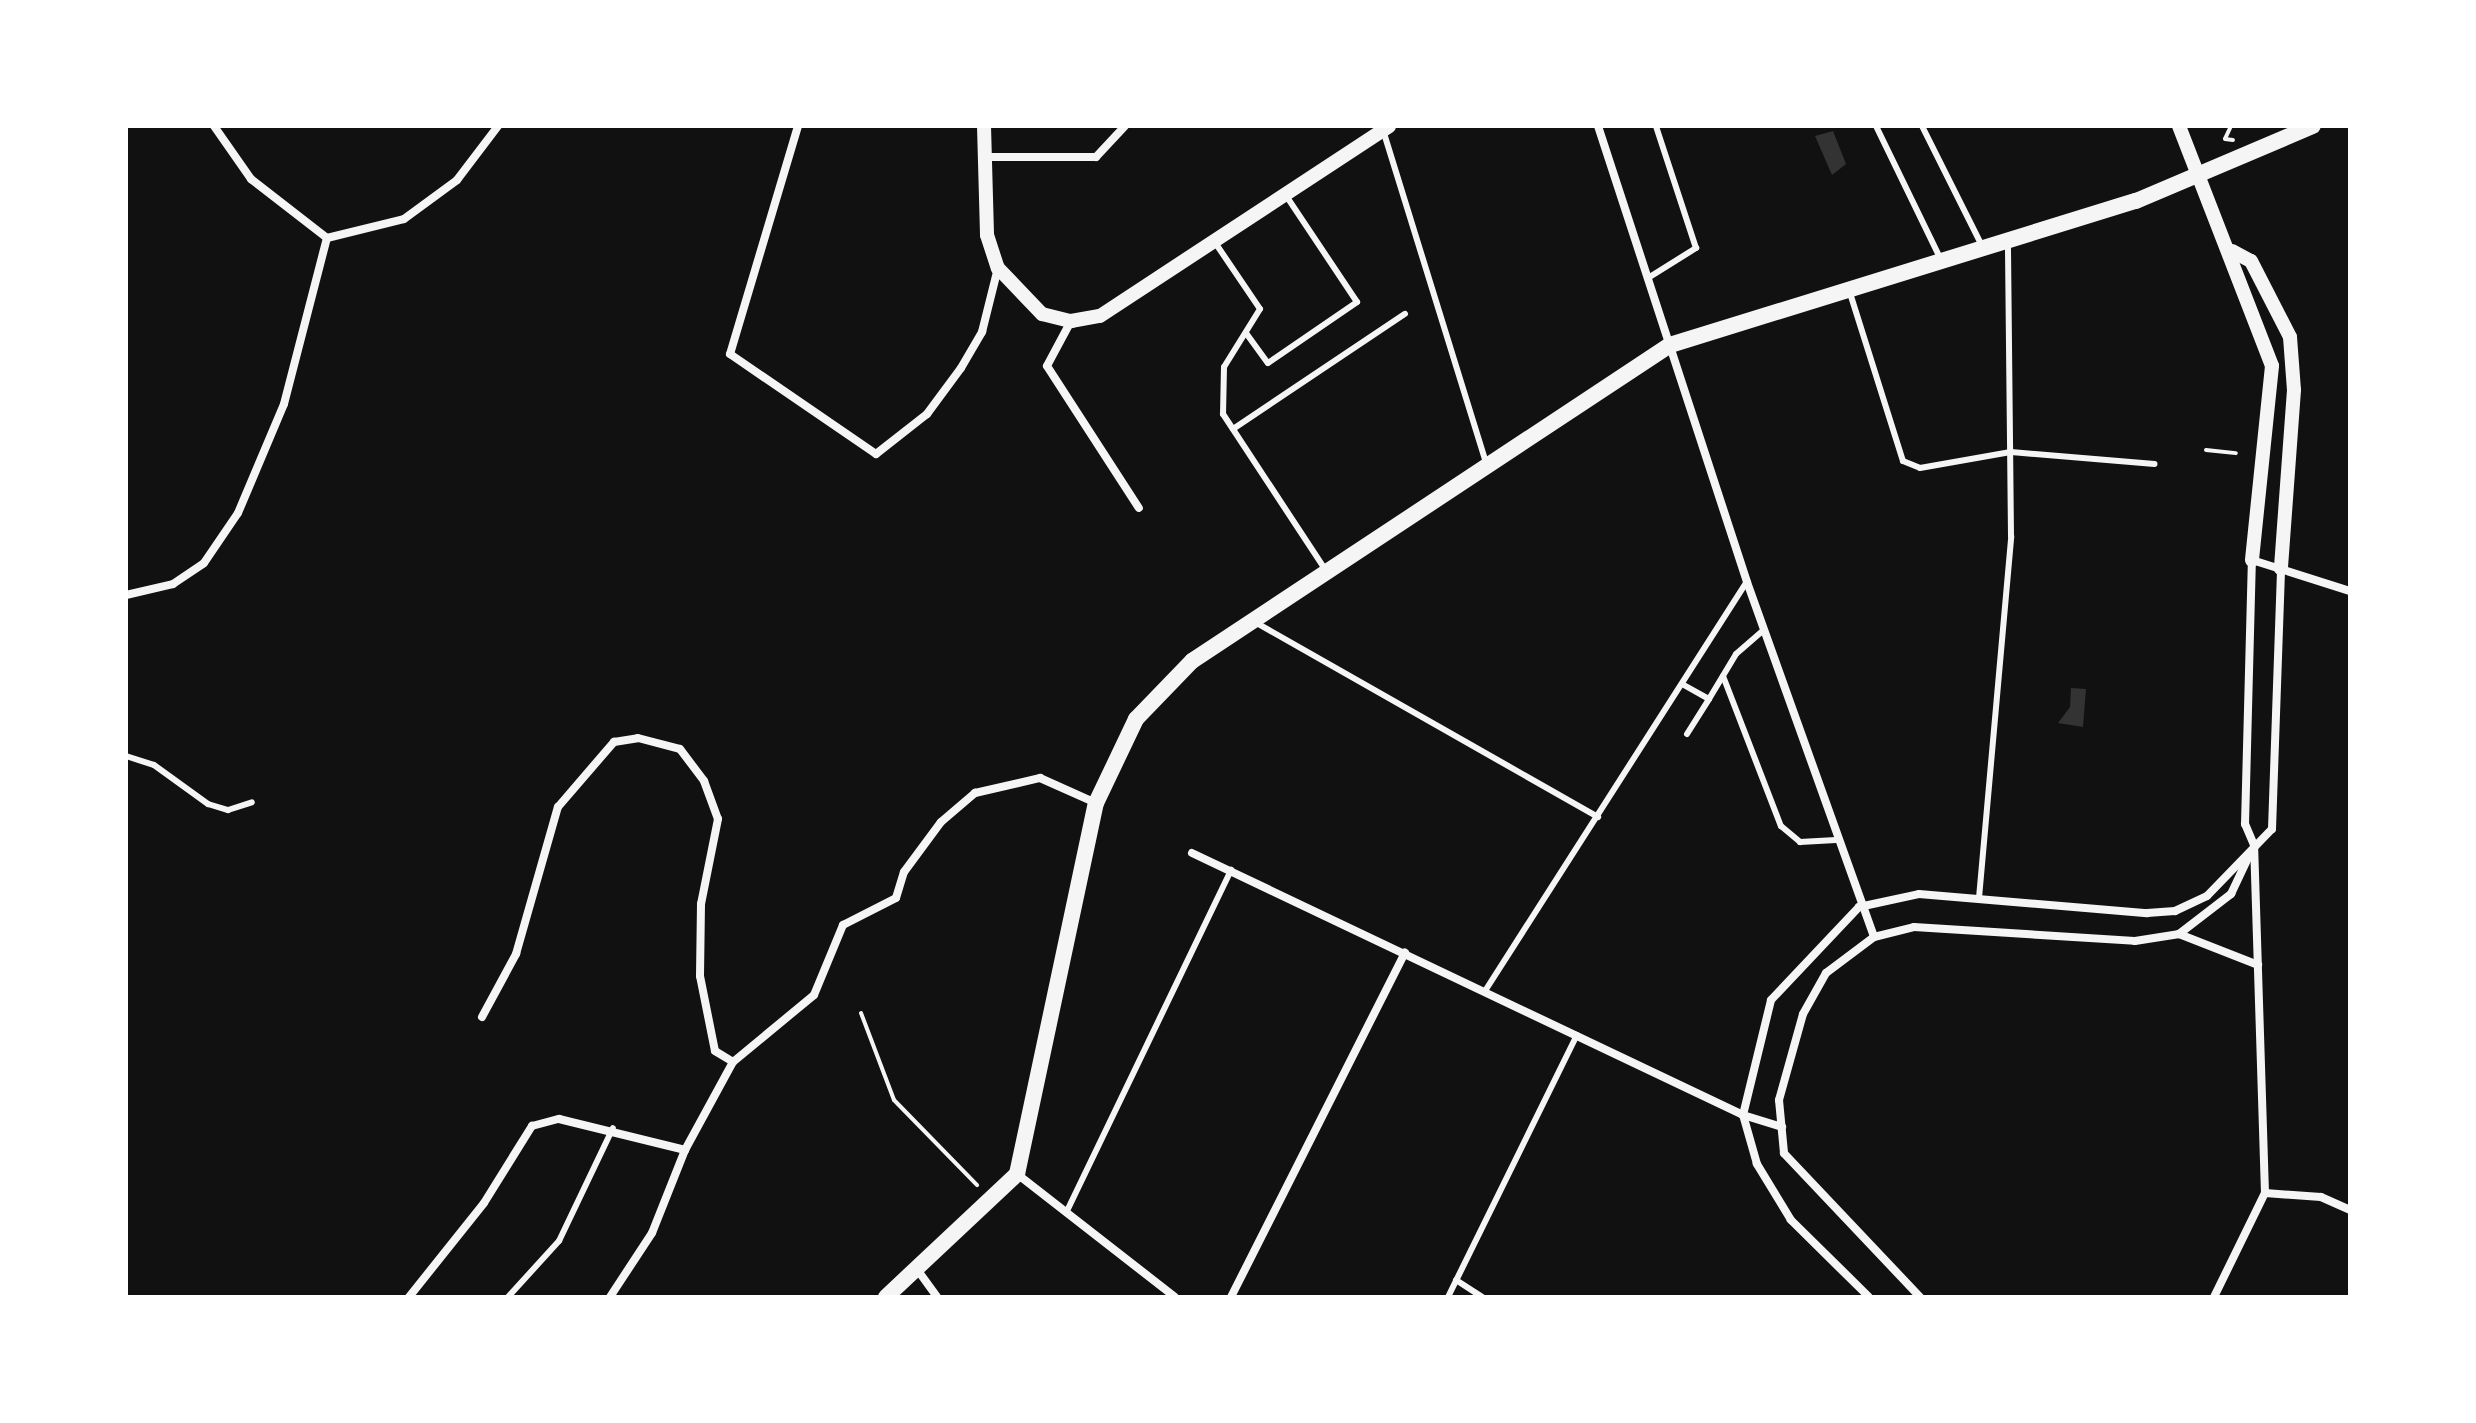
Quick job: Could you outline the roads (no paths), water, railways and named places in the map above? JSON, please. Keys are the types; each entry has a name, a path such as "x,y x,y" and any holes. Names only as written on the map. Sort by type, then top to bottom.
{"main road":[{"path":"886,1297 919,1272 1017,1174 1096,803 1136,719 1192,661 1250,618 1670,345 2008,241 2199,175 2313,126"}],"street":[{"path":"214,126 251,179 327,238"},
{"path":"327,238 404,219 457,180 498,126"},
{"path":"798,126 730,354 876,454 927,414 961,368 982,332 998,268"},
{"path":"984,126 987,235 998,268 1042,314 1071,321 1100,316 1386,128"},
{"path":"984,157 1096,157 1125,126"},
{"path":"1598,126 1747,582 1859,907 1874,937"},
{"path":"2178,126 2232,251 2230,269 2272,366 2252,560 2245,824 2254,845 2265,1193 2214,1297"},
{"path":"126,595 173,584 204,563 238,513 284,404 327,238"},
{"path":"1869,1297 1791,1220 1757,1164 1743,1115 1771,1000 1859,907 1919,894 2175,911 2207,896 2272,829 2281,569 2294,390 2290,337 2251,261 2232,251"},
{"path":"1071,321 1047,366 1139,508"},
{"path":"2252,560 2350,591"},
{"path":"482,1017 516,954 558,807 614,742 638,738 680,749 704,781 718,819 701,904 700,976 715,1051 733,1062"},
{"path":"610,1297 652,1233 685,1150 733,1062 814,995 843,925 896,898 904,872 941,822 975,793 1040,778 1096,803"},
{"path":"1920,1297 1798,1173 1784,1153 1779,1100 1803,1014 1826,973 1874,937 1914,927 2135,941 2179,934 2231,894 2254,845"},
{"path":"1192,853 1232,868 1743,1115 1782,1127"},
{"path":"2179,934 2258,965"},
{"path":"1231,1297 1405,952"},
{"path":"409,1297 484,1203 532,1126 559,1119 613,1128 685,1150"},
{"path":"1017,1174 1175,1297"},
{"path":"2265,1193 2321,1197 2350,1210"},
{"path":"919,1272 937,1297"}],"lane":[{"path":"1648,278 1696,248 1656,126"},
{"path":"1876,126 1941,261"},
{"path":"1922,126 1983,249"},
{"path":"1386,128 1486,462"},
{"path":"1246,333 1268,363 1357,302 1285,194"},
{"path":"1214,241 1260,309 1219,390 1233,429 1325,569"},
{"path":"1979,898 2007,604 2011,452 2008,241"},
{"path":"1849,290 1895,453 1920,468 2011,452 2154,464"},
{"path":"1233,429 1405,314"},
{"path":"1485,991 1747,582"},
{"path":"1250,618 1598,817"},
{"path":"1687,734 1723,676 1764,630"},
{"path":"1723,676 1781,826 1800,842 1836,840"},
{"path":"1682,684 1709,699"},
{"path":"126,756 154,765 208,804 228,810 252,802"},
{"path":"1066,1213 1232,868"},
{"path":"1448,1297 1577,1035"},
{"path":"508,1297 559,1241 613,1128"},
{"path":"1456,1280 1482,1297"}]}
